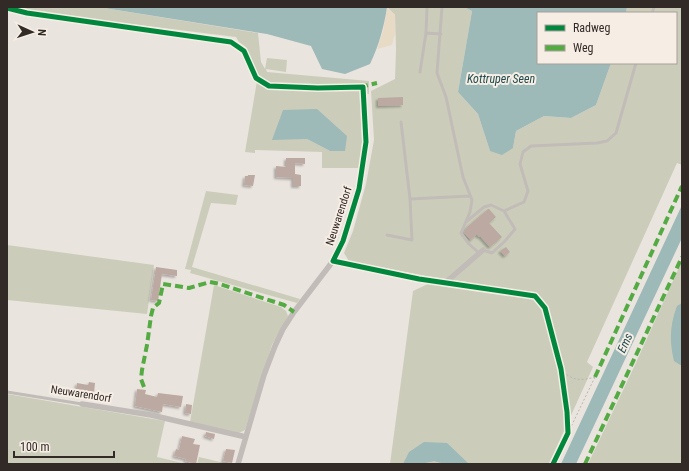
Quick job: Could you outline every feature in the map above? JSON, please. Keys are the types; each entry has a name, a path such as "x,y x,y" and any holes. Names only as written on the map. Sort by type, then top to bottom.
{"street":[{"name":"Neuwarendorf","path":"238,464 264,375 280,335 294,312 333,261 343,241 359,189 366,142 363,87"},
{"name":"Neuwarendorf","path":"333,261 445,283 481,251"},
{"name":"Neuwarendorf","path":"82,404 151,416 246,436"}],"lane":[{"path":"420,72 426,33 427,7"},
{"path":"442,7 437,73 446,97 463,177 472,200 470,212 466,222 462,233 469,244 481,251 492,253 515,229 504,211 490,205 484,207 466,222"},
{"path":"426,33 441,34"},
{"path":"504,211 524,202 528,191 520,164 523,152 531,146 597,143 607,141 616,133 636,64"},
{"path":"387,235 412,240 410,198 401,122"},
{"path":"410,198 470,196"},
{"name":"Neuwarendorf","path":"7,392 82,404"}],"path":[{"path":"560,369 567,376 577,380 596,377 568,433"}],"green space":[{"path":"21,7 98,7 258,33 261,62 265,69 267,58 287,60 286,72 266,69 267,72 369,81 369,94 360,95 362,142 359,168 322,168 322,152 255,150 255,153 245,152 258,75 246,47 239,42 236,37 34,12","holes":["307,139 345,151 330,151"]},
{"path":"387,7 464,7 472,11 458,92 478,114 490,151 513,148 516,131 544,116 571,118 596,105 611,64 677,64 677,12 626,12 627,7 682,7 682,165 677,163 587,362 593,367 549,464 390,464 413,291 428,284 466,288 467,282 426,276 349,261 344,253 353,231 366,184 374,140 371,91 395,79 395,15"},
{"path":"206,191 238,195 236,205 211,203 192,267 300,299 297,303 190,273 191,270 185,269"},
{"path":"7,245 154,265 147,314 7,300"},
{"path":"682,261 682,464 588,464 634,367"},
{"path":"214,285 281,307 286,311 288,316 272,345 245,430 239,433 190,422"},
{"path":"7,394 165,421 157,457 187,464 7,464"},
{"path":"199,457 229,464 197,464"}],"sand":[{"path":"387,8 395,15 395,34 392,45 377,49 383,31"}],"water":[{"path":"98,7 387,7 381,36 370,64 345,74 322,69 311,46 267,34"},
{"name":"Kottruper Seen","path":"464,7 627,7 626,12 537,12 537,64 611,64 596,105 571,118 544,116 516,131 513,148 502,155 490,151 478,114 458,92 472,11"},
{"path":"317,109 347,136 345,151 330,151 307,139 272,140 283,110"},
{"name":"Ems","path":"682,205 682,238 576,464 561,464"},
{"path":"682,303 682,366 674,361 671,339 672,326 677,306"},
{"path":"424,442 447,443 469,464 445,464 434,461 421,464 403,464 409,452"}],"building":[{"path":"403,97 403,105 378,106 378,98"},
{"path":"286,158 305,158 305,164 295,163 295,174 301,175 301,186 293,186 293,178 276,177 276,166 286,167"},
{"path":"255,175 253,186 244,185 245,176"},
{"path":"488,209 496,217 489,223 502,237 490,247 477,234 471,240 464,233 467,227"},
{"path":"506,247 510,252 505,256 500,251"},
{"path":"156,267 177,270 177,276 162,274 158,301 151,300"},
{"path":"89,382 95,383 94,393 84,391 84,396 75,395 77,383 88,385"},
{"path":"137,389 146,390 145,394 157,397 158,393 183,396 181,407 163,404 162,412 135,406"},
{"path":"186,404 192,405 191,414 185,413"},
{"path":"206,432 215,434 214,439 205,436"},
{"path":"182,436 195,439 193,444 200,445 196,464 185,461 186,459 174,456 176,449 179,450"},
{"path":"226,449 235,450 232,463 223,461"}],"marked path":[{"path":"360,87 377,83"},
{"path":"595,377 682,186"},
{"path":"585,464 682,257"},
{"path":"144,387 141,379 151,316 153,308 159,303 163,284 189,288 210,282 220,284 284,305 294,312"}],"cycle path":[{"path":"7,8 27,13 231,42 244,51 256,78 269,86 318,88 363,87 366,142 359,189 343,241 333,261 419,279 535,296 545,308 561,369 567,412 568,433 553,464"}]}
